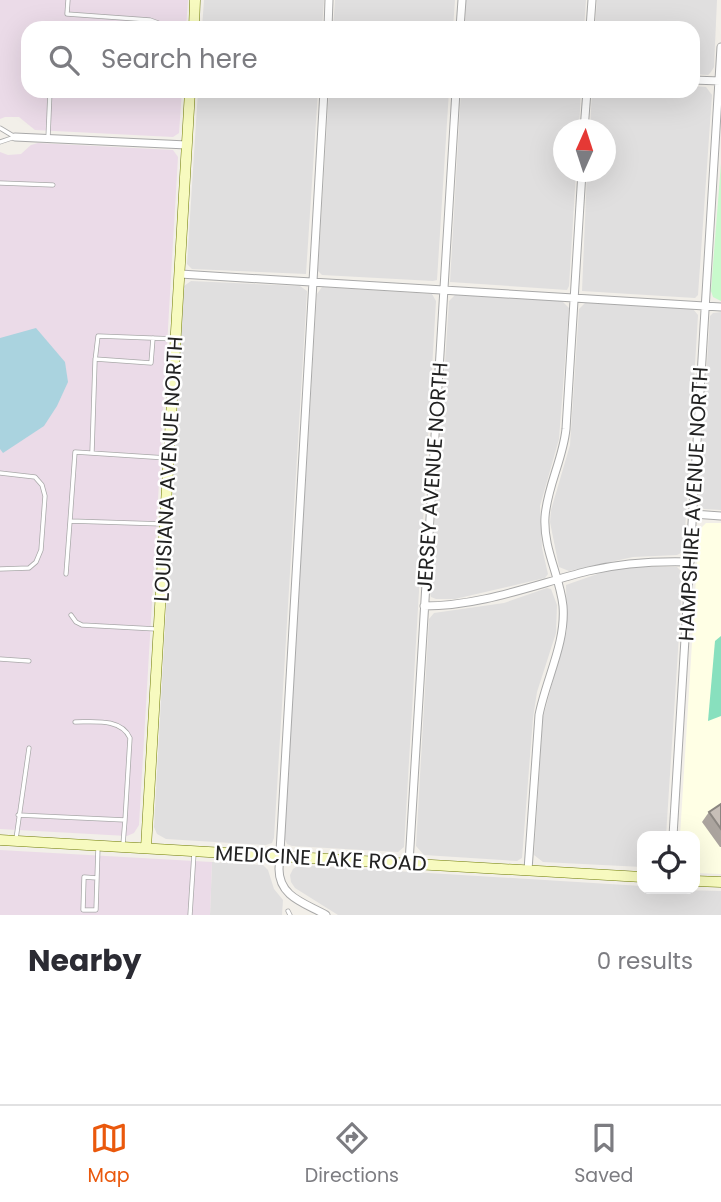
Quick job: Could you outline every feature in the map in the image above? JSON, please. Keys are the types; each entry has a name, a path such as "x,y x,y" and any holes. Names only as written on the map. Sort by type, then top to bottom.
{"street":[{"path":"194,21 195,0"},
{"path":"328,21 329,0"},
{"path":"460,21 462,0"},
{"path":"590,21 592,0"},
{"name":"HAMPSHIRE AVENUE NORTH","path":"673,831 721,47"},
{"path":"700,80 720,81"},
{"name":"LOUISIANA AVENUE NORTH","path":"146,848 190,98"},
{"path":"324,98 279,876 285,891 326,915"},
{"name":"JERSEY AVENUE NORTH","path":"410,863 456,98"},
{"path":"585,119 586,98"},
{"path":"15,137 187,145"},
{"path":"528,870 538,715 563,620 561,593 547,543 545,520 564,445 581,182"},
{"path":"180,274 721,307"},
{"path":"693,514 721,516"},
{"path":"424,606 469,604 627,564 690,562"},
{"name":"MEDICINE LAKE ROAD","path":"0,840 637,877"},
{"path":"700,881 721,882"}],"lane":[{"path":"68,0 67,14 153,21"},
{"path":"48,138 50,98"},
{"path":"0,128 15,137"},
{"path":"0,142 15,137"},
{"path":"0,183 53,185"},
{"path":"92,452 95,359 100,335 176,339"},
{"path":"95,359 151,363 153,338"},
{"path":"66,574 75,452 169,458"},
{"path":"0,473 35,477 42,485 45,496 41,550 36,562 29,568 0,569"},
{"path":"70,521 165,524"},
{"path":"71,615 82,625 159,629"},
{"path":"0,659 29,661"},
{"path":"75,722 112,723 121,727 130,738 122,846"},
{"path":"16,841 29,748"},
{"path":"18,815 125,820"},
{"path":"97,878 84,877 83,910 96,910 97,878 98,845"},
{"path":"190,915 194,851"}],"shaded area":[{"path":"0,0 188,0 186,21 21,21 21,98 182,98 179,133 173,137 35,130 19,117 0,119"},
{"path":"204,0 324,0 322,21 202,21"},
{"path":"335,0 455,0 454,21 334,21"},
{"path":"466,0 586,0 584,21 465,21"},
{"path":"597,0 717,0 714,67 708,75 700,74 700,21 596,21"},
{"path":"700,87 706,87 712,95 698,295 695,298 582,291 587,182 616,182 616,119 591,119 592,98 700,98"},
{"path":"198,98 318,98 306,274 192,269 187,264"},
{"path":"329,98 449,98 437,280 322,275 318,271"},
{"path":"461,98 581,98 580,119 553,119 553,182 575,182 567,290 450,282"},
{"path":"38,143 173,150 178,157 139,825 134,833 127,836 0,829 0,152 8,155 21,154 31,145"},
{"path":"191,281 300,286 307,291 274,838 272,843 266,845 166,839 157,834 154,827 184,286"},
{"path":"322,287 432,294 436,301 404,847 398,852 292,846 287,844 284,837 317,294"},
{"path":"455,295 562,301 569,308 559,439 540,506 542,548 548,574 545,578 455,599 436,599 431,597 430,593 449,301"},
{"path":"585,303 693,309 698,315 684,548 677,555 633,557 569,571 559,567 550,522 570,445 579,309"},
{"path":"721,312 721,510 704,509 698,503 710,316"},
{"path":"706,523 721,523 721,874 700,873 700,831 680,831 699,530"},
{"path":"630,567 677,567 683,573 666,831 637,831 637,867 543,862 534,855 543,717 567,630 566,585 603,572"},
{"path":"547,588 551,589 557,605 556,633 537,692 533,718 522,858 517,861 424,855 416,846 429,619 434,613 504,603"},
{"path":"0,850 212,862 210,915 0,915"},
{"path":"212,862 263,865 268,870 274,889 283,900 282,915 210,915"},
{"path":"299,865 637,886 637,894 700,894 700,890 721,891 721,915 338,915 295,888 290,875"}],"green space":[{"path":"721,163 721,301 713,297 711,291"},
{"path":"721,636 721,716 708,721 715,641"}],"water":[{"path":"36,328 65,362 68,382 44,426 3,453 0,449 0,338"}],"building":[{"path":"721,804 721,829 709,812"}]}
